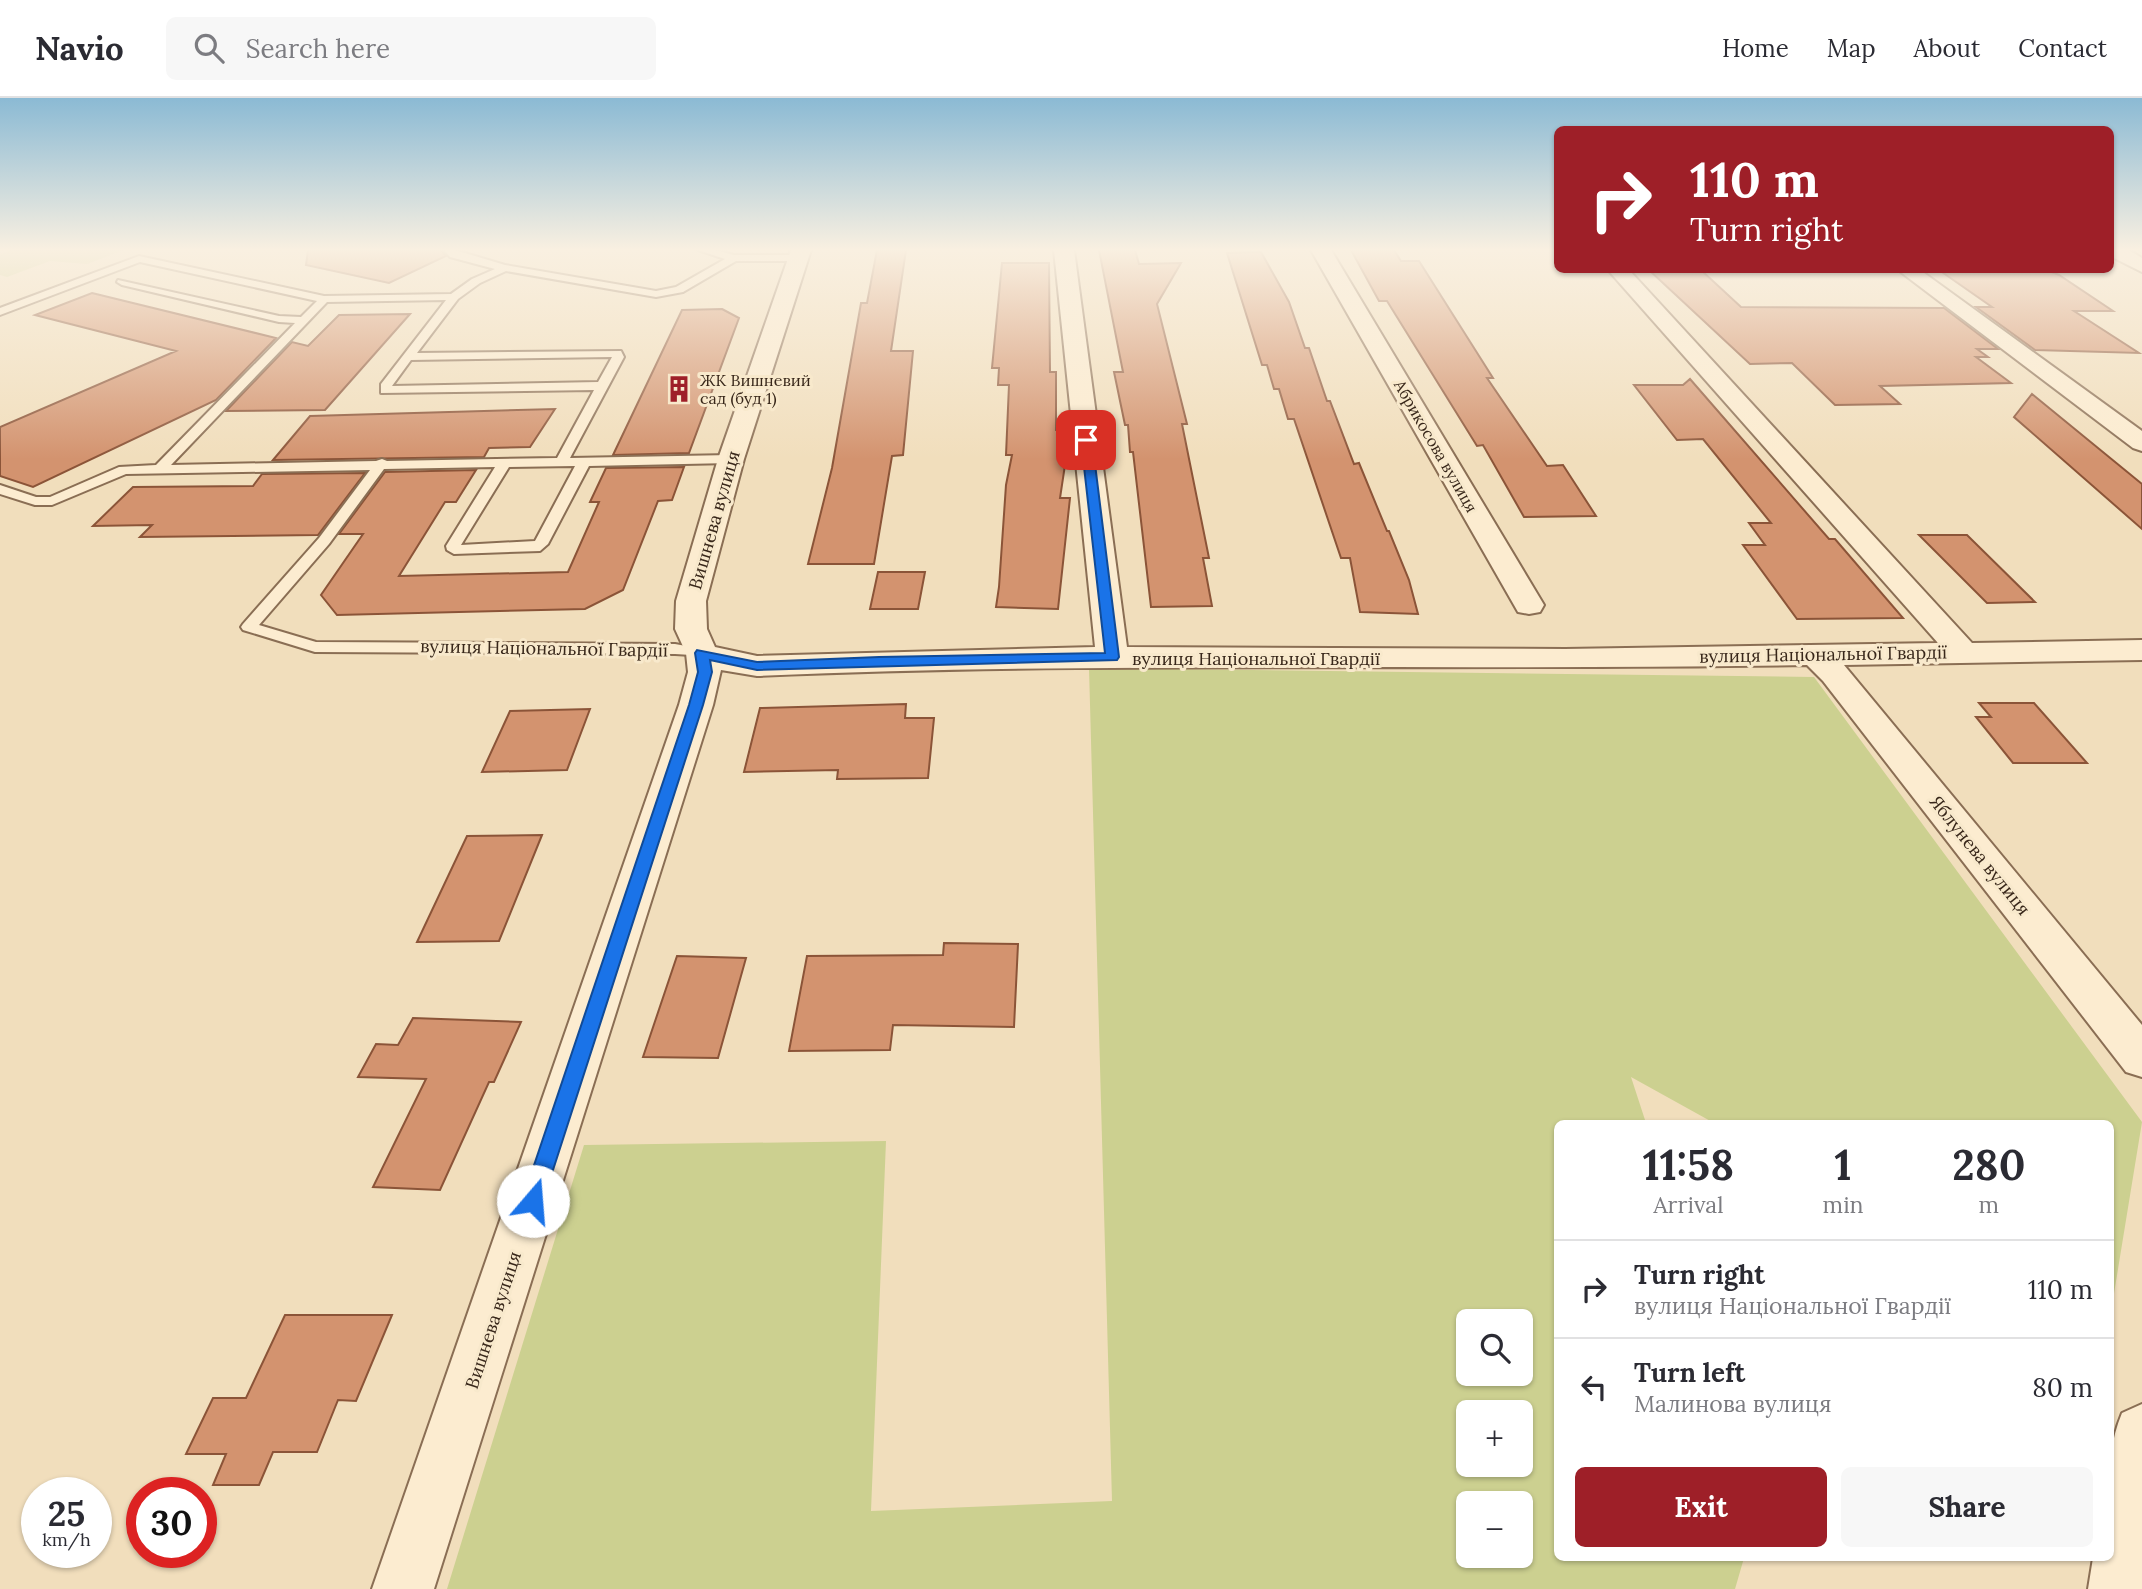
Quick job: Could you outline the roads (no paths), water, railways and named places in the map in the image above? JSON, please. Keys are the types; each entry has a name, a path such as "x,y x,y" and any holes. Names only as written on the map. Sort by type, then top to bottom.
{"street":[{"name":"Вишнева вулиця","path":"403,1589 692,718 705,672 702,653 691,629 691,601 731,459 778,320"},
{"path":"1072,320 1112,657"},
{"name":"Абрикосова вулиця","path":"1362,320 1530,605"},
{"path":"1663,320 1962,651"},
{"path":"1975,320 2142,443"},
{"name":"вулиця Національної Гвардії","path":"702,653 724,661 757,666 1112,657 1566,659 2142,650"},
{"name":"Яблунева вулиця","path":"1815,654 1835,674 2142,1058"},
{"path":"2119,1589 2142,1433"}],"lane":[{"path":"293,320 304,320"},
{"path":"160,470 304,320"},
{"path":"437,320 385,390 603,386"},
{"path":"410,357 617,353 618,357 562,461"},
{"path":"0,489 35,501 51,502 124,470 382,463 731,459"},
{"path":"506,461 453,546 454,550 535,548 541,544 585,460"},
{"name":"вулиця Національної Гвардії","path":"382,463 324,541 249,627 315,647 675,649 702,653"}],"place":[{"name":"ЖК Вишневий сад (буд 1)","path":"679,389"}]}
